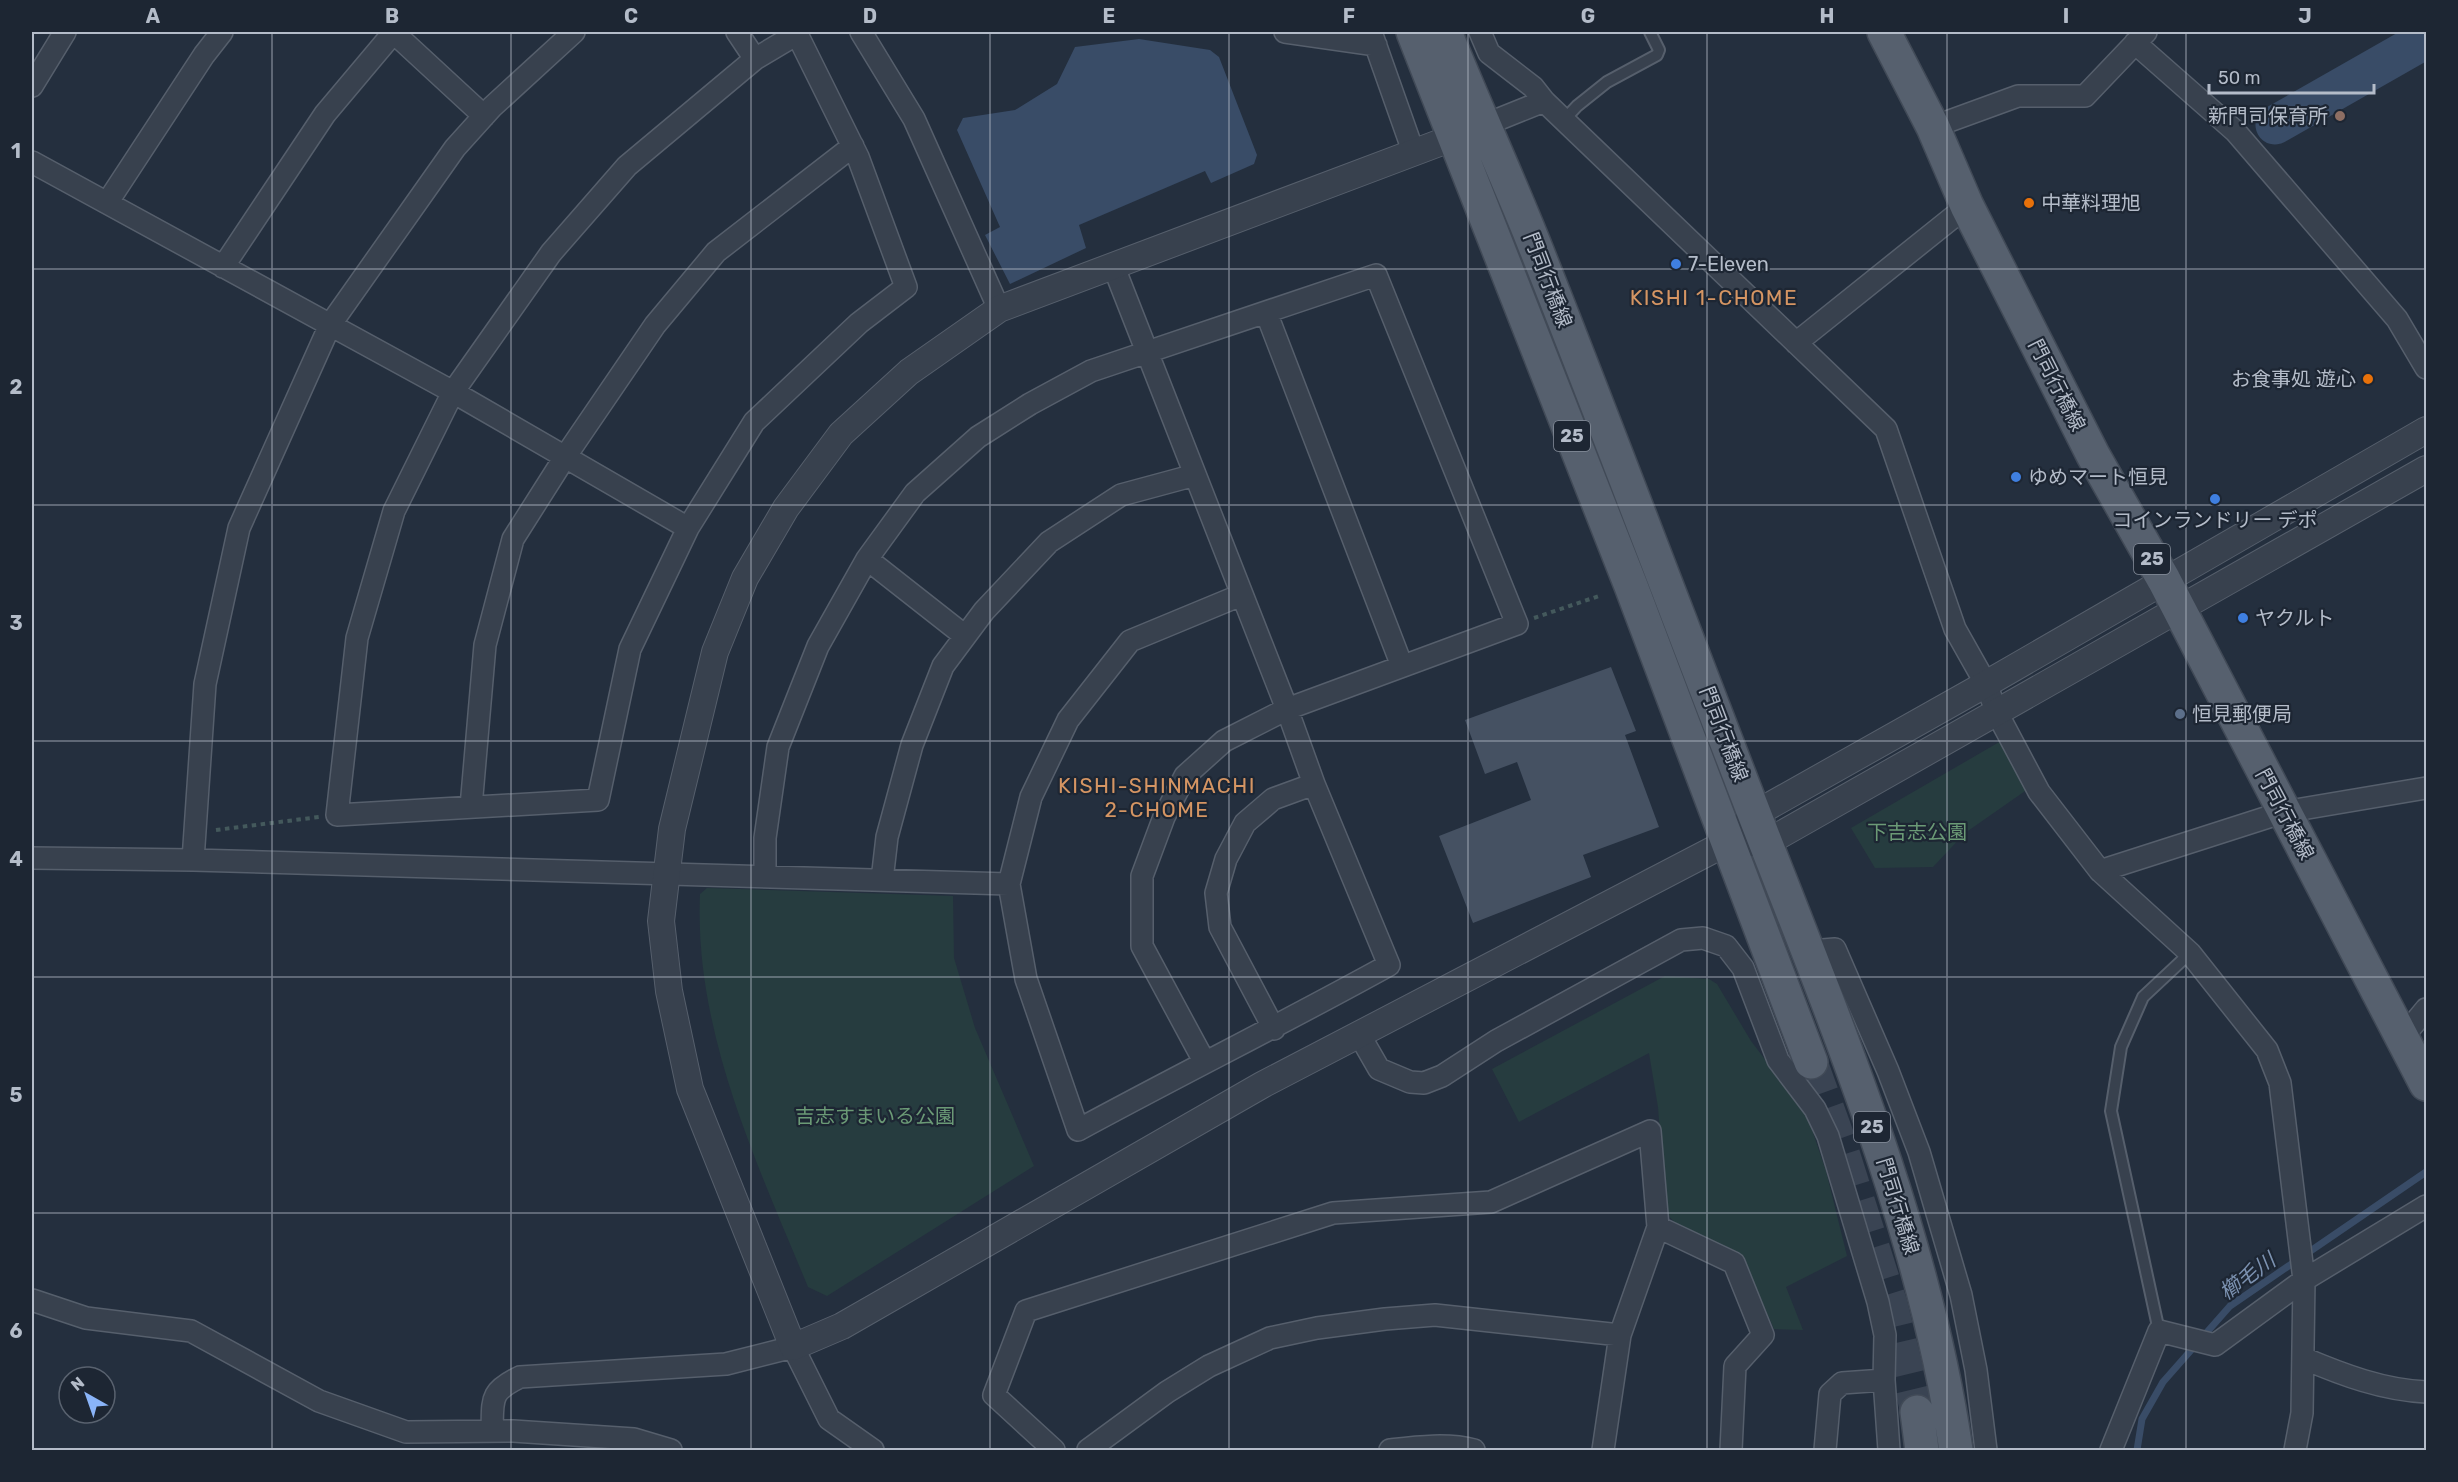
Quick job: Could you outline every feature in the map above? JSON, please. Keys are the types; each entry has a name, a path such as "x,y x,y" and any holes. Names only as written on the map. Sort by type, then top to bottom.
{"main road":[{"name":"門司行橋線","path":"1413,32 1532,238 1810,951 1895,1194 1917,1269 1947,1389 1956,1450"},
{"name":"門司行橋線","path":"1445,32 1469,131 1631,586 1811,1062"},
{"name":"門司行橋線","path":"1884,32 1933,126 1966,206 2093,455 2171,594 2427,1084"},
{"path":"1917,1412 1922,1450"}],"street":[{"path":"32,86 65,32"},
{"path":"107,203 204,55 222,32"},
{"path":"223,267 326,114 393,32 484,116"},
{"path":"193,860 205,684 239,528 330,325 455,148 484,116 574,32"},
{"path":"737,32 755,58"},
{"path":"861,32 914,119 999,309"},
{"path":"1285,32 1374,38 1413,151"},
{"path":"1480,32 1489,53 1533,87 1544,101 1886,429 1955,629 1986,684 1997,713 2039,792 2100,871 2190,953 2268,1050 2280,1083 2304,1280 2302,1413 2295,1450"},
{"path":"797,34 853,146 906,287 859,323 754,422 688,528 630,649 598,800 337,815 357,638 394,511 453,392 551,253 627,166 755,58 797,34"},
{"path":"1933,126 2018,96 2085,96 2141,37 2235,131 2397,319 2427,368"},
{"path":"873,1450 829,1419 793,1347 690,1089 669,992 661,921 672,829 715,652 745,578 786,508 842,434 909,372 999,309 1544,101"},
{"path":"471,807 485,645 513,539 565,457 655,325 716,252 853,146"},
{"path":"32,162 453,392 688,528"},
{"path":"1796,343 1966,206"},
{"path":"1113,265 1287,709 1314,784 1389,965 1274,1029 1204,1061 1078,1130 1026,979 1009,884 1031,797 1068,720 1130,641 1241,595"},
{"path":"765,876 765,838 778,747 818,646 867,559 915,493 978,437 1030,404 1091,371 1376,274 1517,624 1287,709 1224,741 1185,776 1164,817 1142,876 1142,946 1204,1061"},
{"path":"1266,312 1402,666"},
{"path":"492,1431 493,1400 501,1386 520,1377 726,1364 793,1347 842,1326 1262,1085 1360,1036 1728,842 1761,829 1997,713 2171,594 2427,430"},
{"path":"1761,829 1986,684 2427,469"},
{"path":"882,880 887,837 912,745 943,666 984,611 1049,542 1121,495 1196,475"},
{"path":"867,559 965,636"},
{"path":"1274,1029 1220,927 1216,893 1226,859 1245,823 1273,800 1314,784"},
{"path":"2100,871 2284,812 2427,788"},
{"path":"32,858 193,860 1009,884"},
{"path":"1360,1036 1379,1069 1410,1082 1424,1083 1442,1076 1496,1041 1681,940 1702,938 1726,946 1743,968 1778,1060 1815,1109 1828,1136 1878,1302 1885,1335 1884,1380 1889,1450"},
{"path":"1810,951 1835,949 1888,1071 1919,1152 1961,1295 1976,1371 1986,1450"},
{"path":"2403,1037 2427,1009"},
{"path":"1054,1450 994,1395 1026,1311 1333,1213 1491,1203 1650,1131 1658,1227 1620,1335 1604,1450"},
{"path":"2111,1450 2159,1330 2216,1345 2304,1280 2427,1206"},
{"path":"1658,1227 1734,1263 1763,1335 1735,1366 1731,1450"},
{"path":"32,1300 86,1318 191,1331 319,1401 406,1432 492,1431 634,1439 671,1450"},
{"path":"1088,1450 1142,1410 1209,1366 1270,1338 1317,1328 1435,1315 1620,1335"},
{"path":"2303,1358 2350,1379 2411,1392 2427,1392"},
{"path":"1825,1450 1830,1394 1842,1383 1884,1380"},
{"path":"1390,1450 1464,1448 1474,1450"}],"lane":[{"path":"1564,120 1577,105 1607,82 1657,56 1659,50 1650,32"},
{"path":"2159,1330 2111,1111 2121,1047 2143,997 2190,953"}],"path":[{"path":"1517,624 1599,596"},
{"path":"195,833 337,815"}],"green space":[{"name":"下吉志公園","path":"2001,741 2028,789 1965,833 1933,867 1875,868 1851,828"},
{"name":"吉志すまいる公園","path":"707,888 953,896 954,958 975,1028 1034,1166 827,1296 808,1287 750,1145 718,1046 707,996 701,945 700,894"},
{"path":"1665,976 1709,979 1717,984 1751,1041 1807,1115 1826,1171 1847,1256 1786,1287 1803,1330 1774,1329 1741,1254 1677,1225 1666,1213 1658,1107 1649,1053 1519,1122 1492,1069"}],"water":[{"path":"1139,39 1210,50 1219,57 1257,155 1254,164 1211,183 1205,171 1079,225 1086,248 1010,284 985,235 1000,227 957,130 963,118 1015,110 1057,84 1075,47"}],"building":[{"path":"1611,667 1636,731 1625,735 1659,827 1583,855 1591,877 1473,923 1439,836 1531,800 1517,762 1485,774 1465,720"}],"waterway":[{"path":"2275,125 2426,39"},
{"name":"櫛毛川","path":"2137,1450 2142,1419 2163,1382 2230,1306 2426,1172"}],"tunnel":[{"path":"1811,1062 1839,1140 1891,1304 1917,1412"}],"place":[{"name":"新門司保育所","path":"2340,116"},
{"name":"中華料理旭","path":"2029,203"},
{"name":"7-Eleven","path":"1676,264"},
{"name":"お食事処 遊心","path":"2368,379"},
{"name":"ゆめマート恒見","path":"2016,477"},
{"name":"コインランドリー デポ","path":"2215,499"},
{"name":"ヤクルト","path":"2243,618"},
{"name":"恒見郵便局","path":"2180,714"}],"district":[{"name":"KISHI 1-CHOME","path":"1714,297"},
{"name":"KISHI-SHINMACHI 2-CHOME","path":"1157,797"}]}
